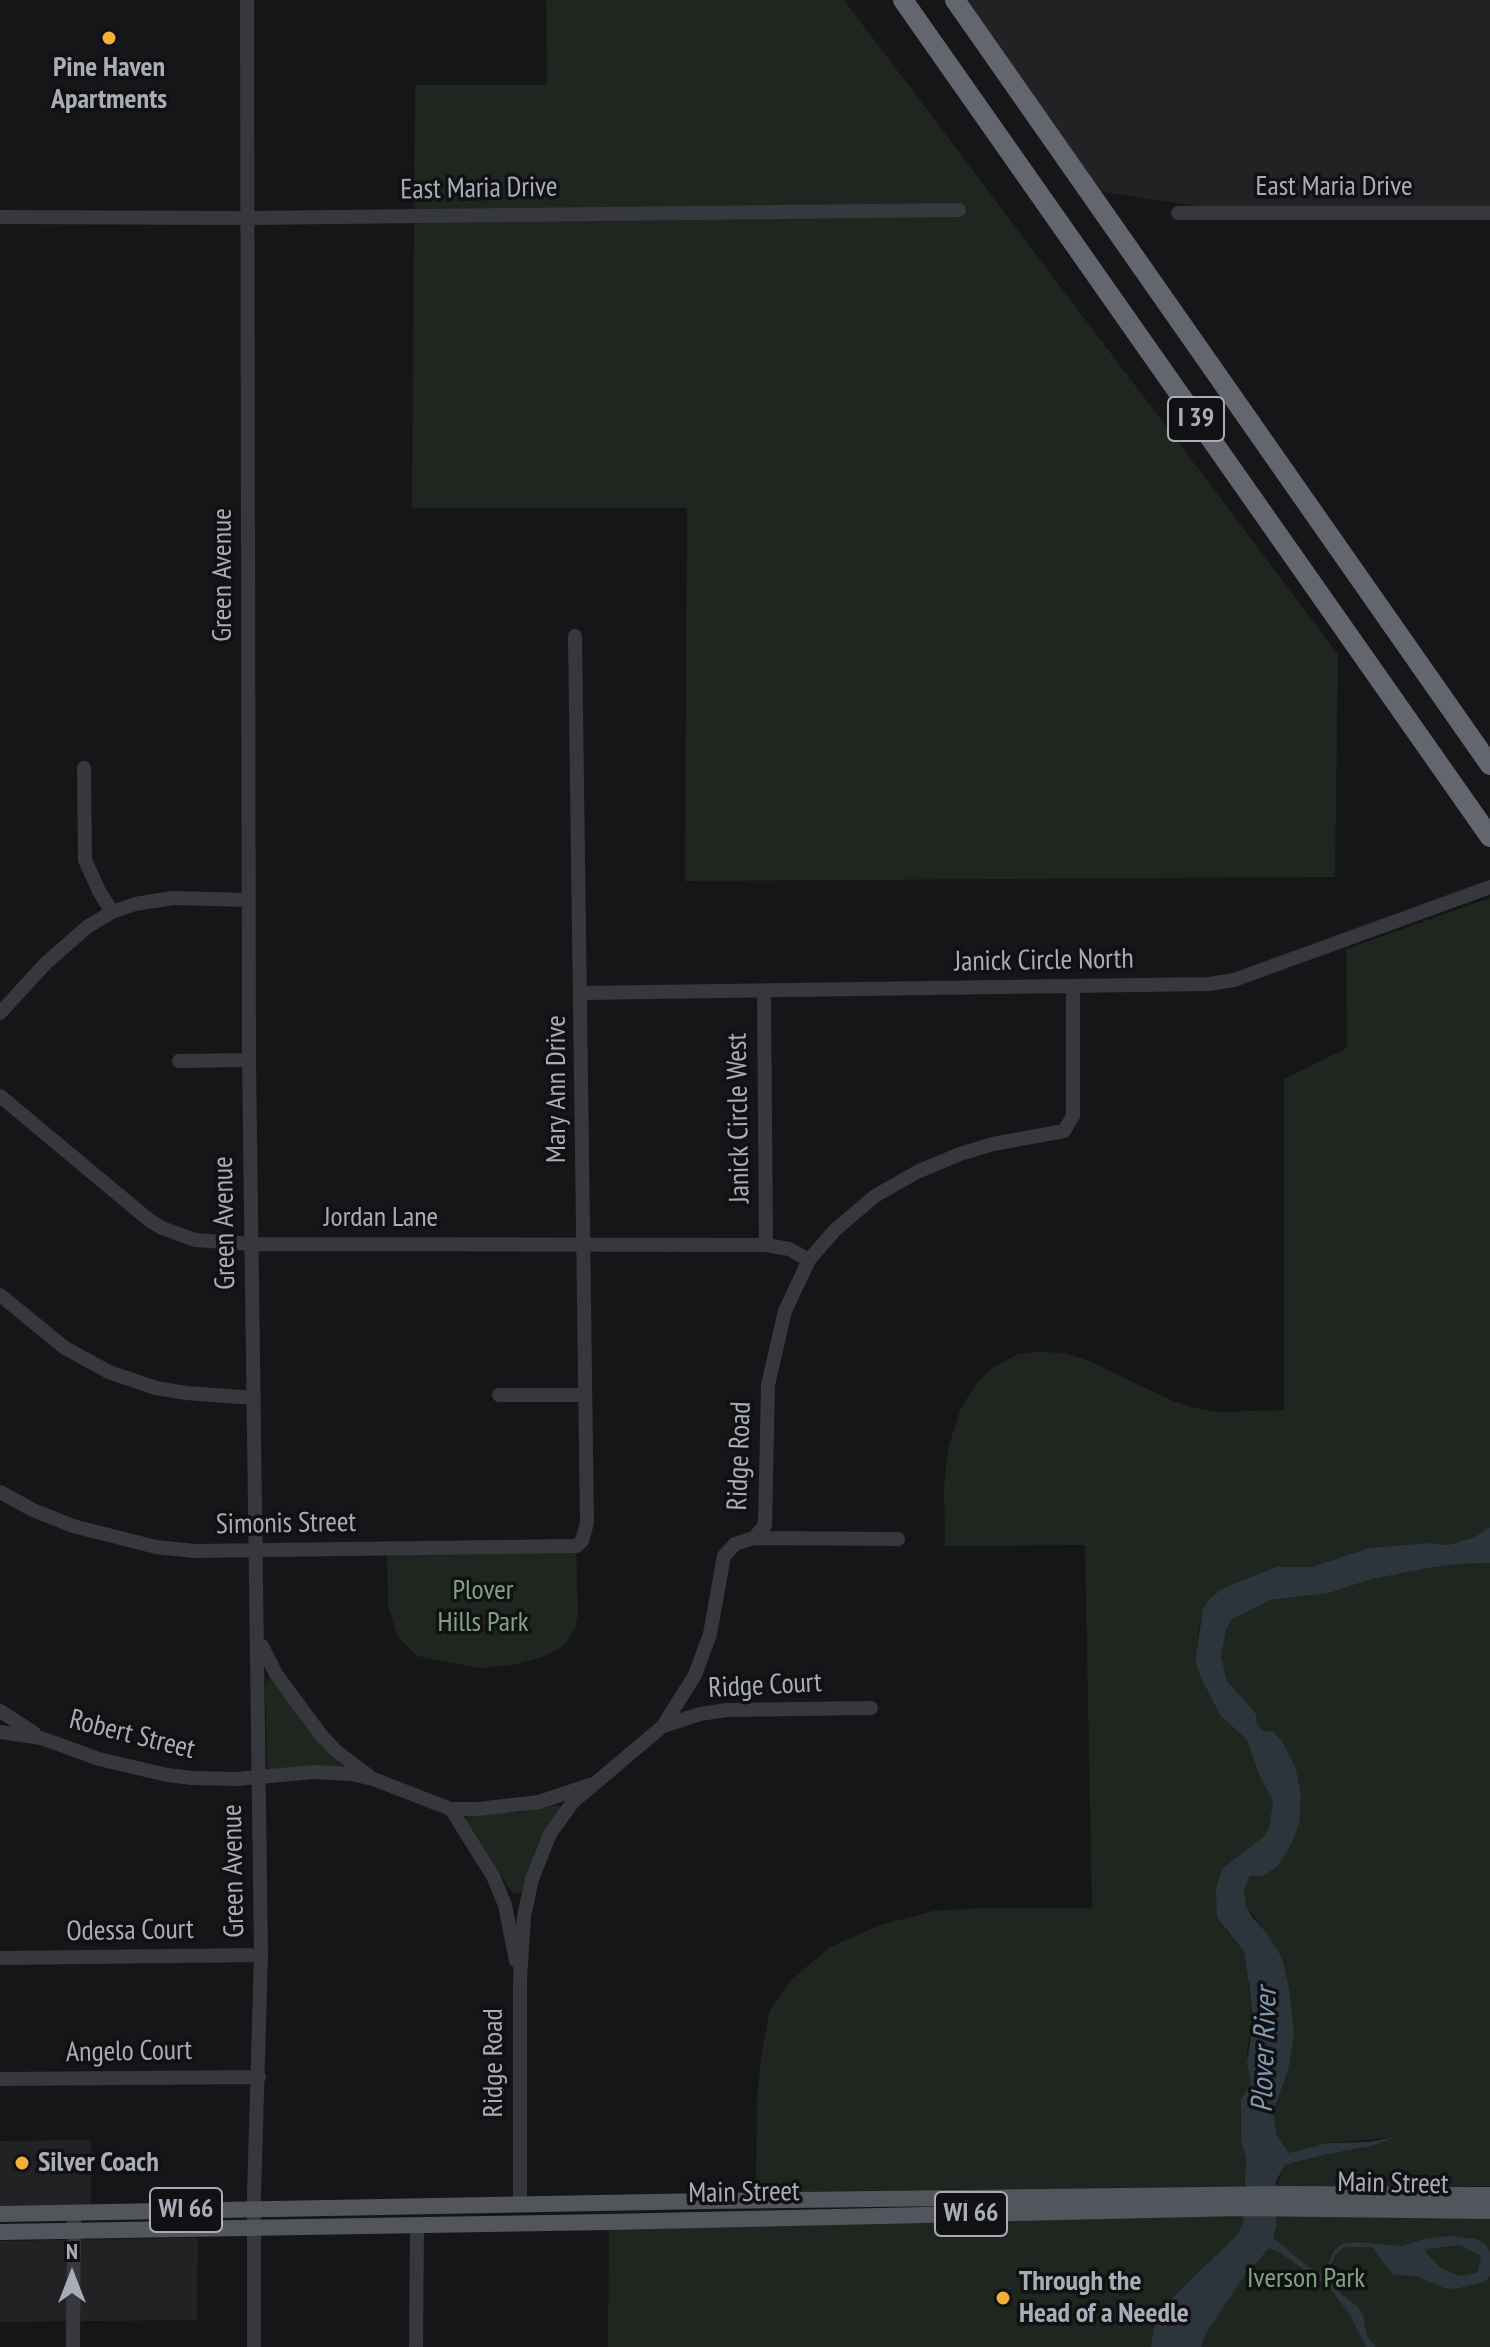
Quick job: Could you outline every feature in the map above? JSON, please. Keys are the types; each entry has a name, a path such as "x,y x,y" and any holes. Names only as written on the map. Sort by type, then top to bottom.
{"highway":[{"name":"I 39","path":"903,0 1490,837"},
{"name":"I 39","path":"955,0 1490,765"}],"main road":[{"name":"Main Street","path":"0,2214 520,2204 1278,2202 1490,2195"},
{"name":"Main Street","path":"0,2232 417,2226 1241,2202"},
{"name":"Main Street","path":"1278,2202 1490,2211"}],"street":[{"name":"Green Avenue","path":"247,0 249,1060 258,1550 261,1955 254,2347"},
{"name":"East Maria Drive","path":"0,217 247,218 959,210"},
{"name":"East Maria Drive","path":"1178,213 1490,213"},
{"name":"Mary Ann Drive","path":"575,636 587,1523 582,1541"},
{"path":"84,768 85,860 112,912"},
{"name":"Janick Circle North","path":"582,993 1184,986 1234,980 1490,887"},
{"path":"0,1013 46,963 87,927 112,912 135,904 173,898 249,900"},
{"name":"Ridge Road","path":"520,2204 520,1980 524,1916 532,1879 550,1834 573,1802 663,1726 695,1675 710,1634 724,1556 735,1544 754,1538 761,1532 766,1517 768,1385 785,1311 809,1260 835,1230 875,1196 917,1172 993,1144 1064,1131 1073,1116 1073,986"},
{"name":"Janick Circle West","path":"764,991 766,1245"},
{"path":"179,1061 249,1060"},
{"name":"Jordan Lane","path":"0,1096 162,1228 195,1240 252,1244 766,1245 781,1246 809,1260"},
{"path":"0,1295 65,1348 109,1372 156,1388 254,1398"},
{"path":"499,1395 585,1395"},
{"name":"Simonis Street","path":"0,1492 33,1510 112,1538 194,1551 576,1546 582,1541"},
{"path":"754,1538 898,1539"},
{"path":"258,1631 263,1650 276,1674 321,1735 336,1751 373,1779 451,1809 539,1802 598,1782"},
{"name":"Ridge Court","path":"663,1726 700,1714 727,1710 871,1708"},
{"name":"Robert Street","path":"0,1711 41,1738"},
{"name":"Robert Street","path":"0,1732 41,1738 99,1759 167,1775 217,1779 323,1772 373,1779"},
{"path":"451,1809 493,1876 505,1905 520,1980"},
{"name":"Odessa Court","path":"0,1958 261,1955"},
{"name":"Angelo Court","path":"0,2079 259,2077"},
{"path":"73,2347 74,2212"},
{"path":"416,2347 417,2226"}],"shaded area":[{"path":"955,0 1490,0 1490,208 1211,208 1089,190"},
{"path":"91,2140 91,2206 0,2208 0,2141"},
{"path":"198,2238 197,2320 0,2322 0,2241"}],"green space":[{"path":"546,0 844,0 1338,654 1335,877 685,881 687,508 412,508 415,85 547,85"},
{"path":"1490,898 1490,1527 1475,1537 1448,1545 1428,1543 1369,1548 1312,1567 1276,1567 1225,1587 1209,1600 1200,1622 1195,1660 1200,1676 1220,1715 1247,1740 1260,1777 1273,1801 1269,1828 1264,1836 1224,1868 1227,1932 1244,1952 1253,2022 1247,2050 1251,2082 1241,2100 1241,2141 1246,2159 1244,2186 756,2192 757,2098 762,2051 770,2010 792,1979 830,1947 880,1925 933,1911 1092,1908 1085,1545 945,1546 944,1487 948,1448 961,1408 976,1384 993,1367 1018,1354 1039,1352 1065,1353 1089,1361 1173,1401 1195,1408 1216,1412 1284,1410 1284,1079 1347,1048 1346,949"},
{"name":"Plover Hills Park","path":"576,1546 578,1614 575,1629 565,1645 543,1657 512,1665 479,1668 417,1656 397,1636 388,1605 387,1549"},
{"path":"1490,1563 1490,2186 1276,2187 1285,2165 1372,2146 1390,2138 1327,2143 1289,2153 1277,2135 1273,2112 1288,2071 1266,1932 1246,1906 1244,1890 1250,1876 1279,1865 1299,1824 1263,1731 1256,1723 1256,1714 1226,1681 1221,1657 1226,1630 1232,1619 1270,1600 1329,1593 1372,1579 1424,1569"},
{"path":"272,1678 324,1748 343,1767 272,1770 267,1767 265,1682"},
{"path":"562,1806 536,1849 522,1892 513,1894 465,1818"},
{"name":"Iverson Park","path":"1490,2211 1490,2347 608,2347 609,2222"}],"water":[{"name":"Plover River","path":"1490,1527 1490,1563 1424,1569 1372,1579 1329,1593 1270,1600 1232,1619 1226,1630 1221,1657 1227,1681 1256,1714 1256,1723 1263,1731 1273,1732 1282,1741 1296,1769 1301,1795 1299,1824 1279,1865 1263,1876 1250,1876 1244,1890 1246,1906 1252,1917 1266,1932 1282,1958 1289,1988 1294,2034 1288,2071 1273,2112 1277,2135 1289,2153 1327,2143 1368,2142 1396,2137 1372,2146 1285,2165 1276,2181 1276,2227 1273,2238 1307,2266 1323,2274 1335,2249 1342,2244 1402,2246 1449,2236 1475,2239 1484,2243 1490,2251 1490,2276 1484,2282 1455,2289 1444,2288 1418,2277 1392,2274 1372,2247 1344,2247 1335,2255 1329,2270 1340,2293 1363,2315 1367,2336 1376,2347 1366,2347 1350,2315 1329,2287 1269,2248 1243,2278 1205,2335 1201,2347 1151,2347 1154,2328 1165,2305 1238,2234 1243,2223 1246,2159 1241,2141 1241,2100 1251,2082 1247,2064 1253,2022 1244,1952 1217,1917 1216,1889 1222,1869 1264,1836 1269,1828 1273,1801 1260,1777 1247,1740 1220,1715 1200,1676 1195,1660 1203,1609 1209,1599 1225,1587 1276,1567 1312,1567 1369,1548 1428,1543 1448,1545 1475,1537","holes":["1460,2245 1481,2256 1478,2272 1460,2276 1440,2267 1425,2252 1426,2249"]}],"place":[{"name":"Pine Haven Apartments","path":"109,38"},
{"name":"Silver Coach","path":"22,2163"},
{"name":"Through the Head of a Needle","path":"1003,2298"}]}
